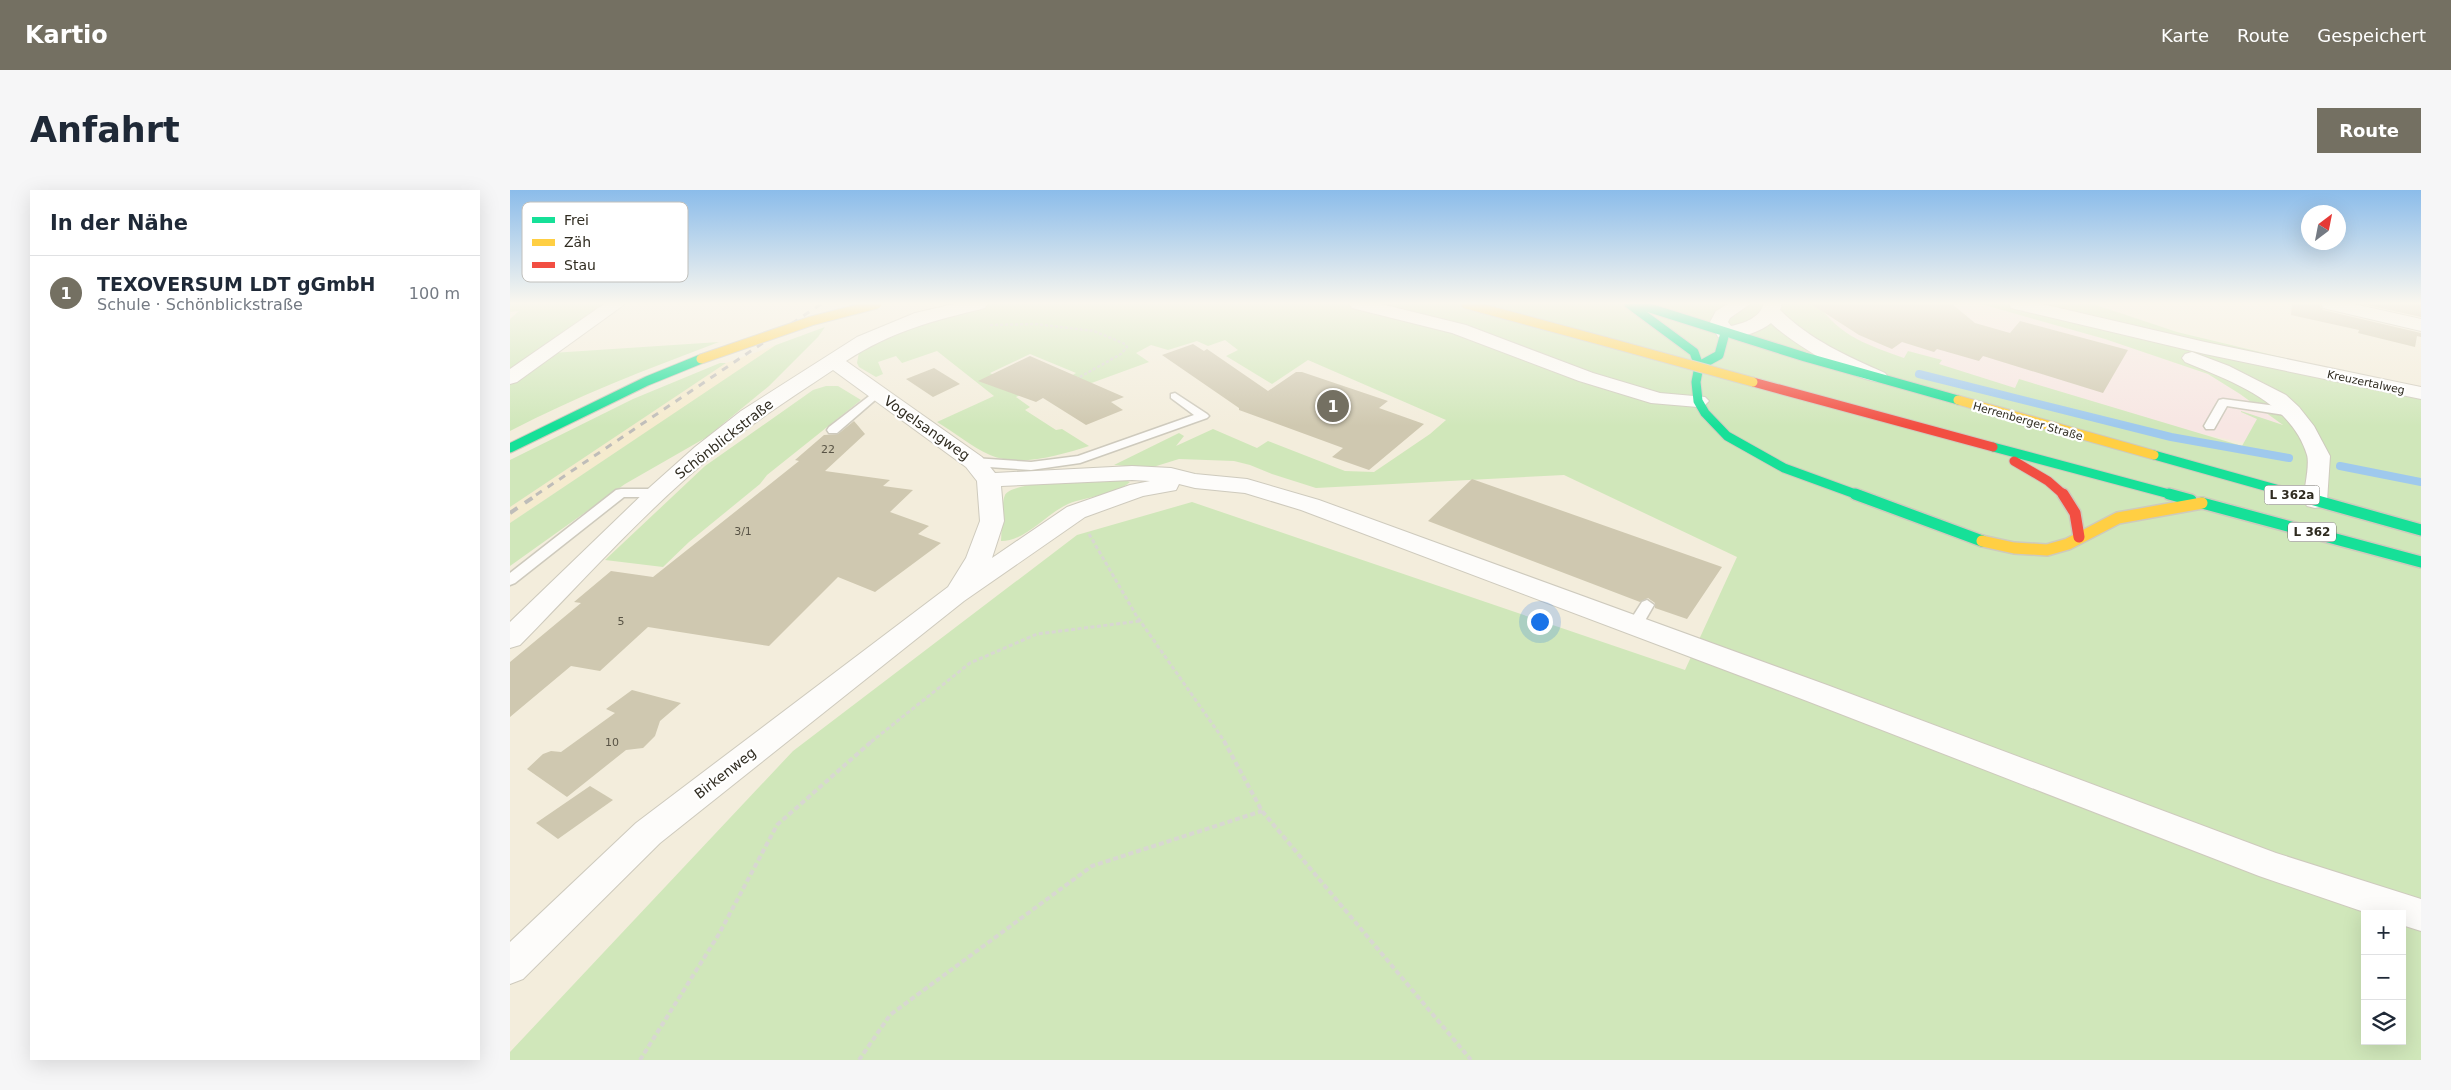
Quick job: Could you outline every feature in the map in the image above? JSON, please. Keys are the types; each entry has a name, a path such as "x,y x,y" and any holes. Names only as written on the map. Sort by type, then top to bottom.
{"main road":[{"path":"510,448 647,381 743,345"},
{"name":"L 362","path":"1617,345 2421,562"},
{"path":"1684,345 1694,352 1700,366 1696,382 1698,401 1704,413 1728,436 1784,468 1968,537 2009,548 2043,550 2067,545 2109,522 2171,506 2202,503"},
{"path":"1694,352 1704,345"},
{"path":"1700,366 1719,355 1716,345"},
{"name":"Herrenberger Straße","path":"1745,345 1879,378 2421,530"},
{"path":"1983,444 2035,472 2064,494 2074,511 2079,537"}],"street":[{"path":"510,378 558,345"},
{"name":"Schönblickstraße","path":"510,638 657,493 704,452 749,416 858,345"},
{"path":"1500,345 1586,377 1658,399 1698,401"},
{"path":"1810,345 1879,378"},
{"path":"2162,345 2222,370 2279,398 2303,426 2319,456 2315,501"},
{"name":"Kreuzertalweg","path":"2191,345 2421,393"},
{"name":"Vogelsangweg","path":"833,361 982,471"},
{"path":"955,595 979,558 992,521 982,471 1171,475 1195,481 1247,486 1323,509 1641,616 1826,696 2271,866 2421,915"},
{"name":"Birkenweg","path":"510,967 648,833 955,595 1076,512 1138,490 1195,481"}],"lane":[{"path":"833,430 877,393"},
{"path":"982,471 1080,458 1204,416 1175,396"},
{"path":"2210,426 2223,402 2291,412"},
{"path":"510,580 621,493 657,493"}],"path":[{"path":"1078,378 1120,354 1127,347 1125,345"},
{"path":"1076,512 1140,620 1226,743 1262,811 1471,1060"},
{"path":"640,1060 719,934 777,825 876,738 970,663 1037,634 1140,620"},
{"path":"859,1060 890,1015 1092,866 1262,811"}],"shaded area":[{"path":"778,345 510,523 510,507 726,363"},
{"path":"1851,345 2121,345 2208,374 2240,394 2285,427 2266,447 2122,418 1901,363"}],"green space":[{"path":"510,345 555,345 552,353 680,345 712,345 587,395 510,431"},
{"path":"776,345 810,345 769,386 707,437 625,484 510,566 510,523"},
{"path":"872,345 1185,345 1168,350 1151,345 1136,353 1149,362 1086,385 1071,376 1076,373 1030,354 990,373 1024,393 1016,397 1030,407 1025,410 1056,430 1062,429 1089,446 1040,459 1027,460 1002,459 990,455 937,422 994,396 937,351 902,363 896,356 878,362 883,374 876,377 859,367 857,363 859,352"},
{"path":"1231,345 1868,345 1904,358 1908,351 1942,360 1939,364 2015,388 2019,379 2242,446 2257,419 2241,411 2283,425 2208,374 2121,345 2229,345 2339,371 2421,388 2421,1060 510,1060 510,1052 793,751 1077,535 1192,502 1685,670 1737,557 1564,475 1316,488 1234,461 1179,459 1150,468 1114,465 1179,433 1184,436 1176,446 1213,429 1257,448 1268,441 1345,471 1374,472 1430,434 1446,420 1308,360 1272,384 1226,356 1238,350"},
{"path":"720,363 726,363 510,507 510,460 633,399"},
{"path":"826,386 838,386 861,400 767,475 760,484 689,542 663,567 605,560 705,466 813,390"},
{"path":"1122,479 1130,482 1116,490 1068,504 1019,537 1001,541 1004,499 1005,495 1011,490 1040,484"}],"building":[{"path":"1191,345 1204,351 1207,349 1268,391 1296,372 1302,372 1388,401 1379,408 1424,424 1369,470 1332,457 1343,448 1239,410 1239,408 1162,355"},
{"path":"1882,345 1898,345 1892,349"},
{"path":"1910,345 2108,345 2128,350 2103,393 1983,356 1979,361 1937,349 1934,352"},
{"path":"1030,356 1124,397 1111,402 1123,410 1086,425 1043,398 1036,402 978,381"},
{"path":"934,368 960,384 933,397 906,379"},
{"path":"854,421 865,434 825,471 890,480 883,486 913,490 890,512 929,526 918,534 941,543 875,592 838,577 769,646 648,627 600,671 571,666 510,717 510,662 581,603 574,602 611,571 653,577 799,461 795,460 824,435 838,434"},
{"path":"1472,479 1722,567 1687,619 1655,608 1655,603 1648,598 1640,602 1428,521"},
{"path":"632,690 681,703 660,721 655,736 643,748 626,750 567,797 527,769 543,754 551,751 561,752 615,713 606,709"},
{"path":"590,786 613,800 558,839 536,823"}],"waterway":[{"path":"1919,374 2171,437 2289,458"},
{"path":"2340,466 2421,482"}],"railway":[{"path":"536,495 760,345"},
{"path":"510,513 538,494"}],"traffic: fast":[{"path":"1684,345 1694,352 1699,366 1696,382 1698,401 1705,413 1727,436 1784,468 1982,541"},
{"path":"1699,366 1719,355 1722,345"},
{"path":"1766,345 1958,400"},
{"path":"510,448 647,381 701,359"},
{"path":"1993,447 2191,500"},
{"path":"2154,455 2421,530"},
{"path":"2202,503 2421,562"}],"traffic: slow":[{"path":"701,359 743,345"},
{"path":"1616,345 1753,382"},
{"path":"1958,400 2154,455"},
{"path":"1982,541 2025,550 2047,550 2068,544 2103,524 2118,518 2154,510 2202,503"}],"traffic: jam":[{"path":"1753,382 1993,447"},
{"path":"2014,461 2048,481 2069,501 2077,520 2079,537"}],"place":[{"name":"TEXOVERSUM LDT gGmbH","path":"1333,406"}]}
